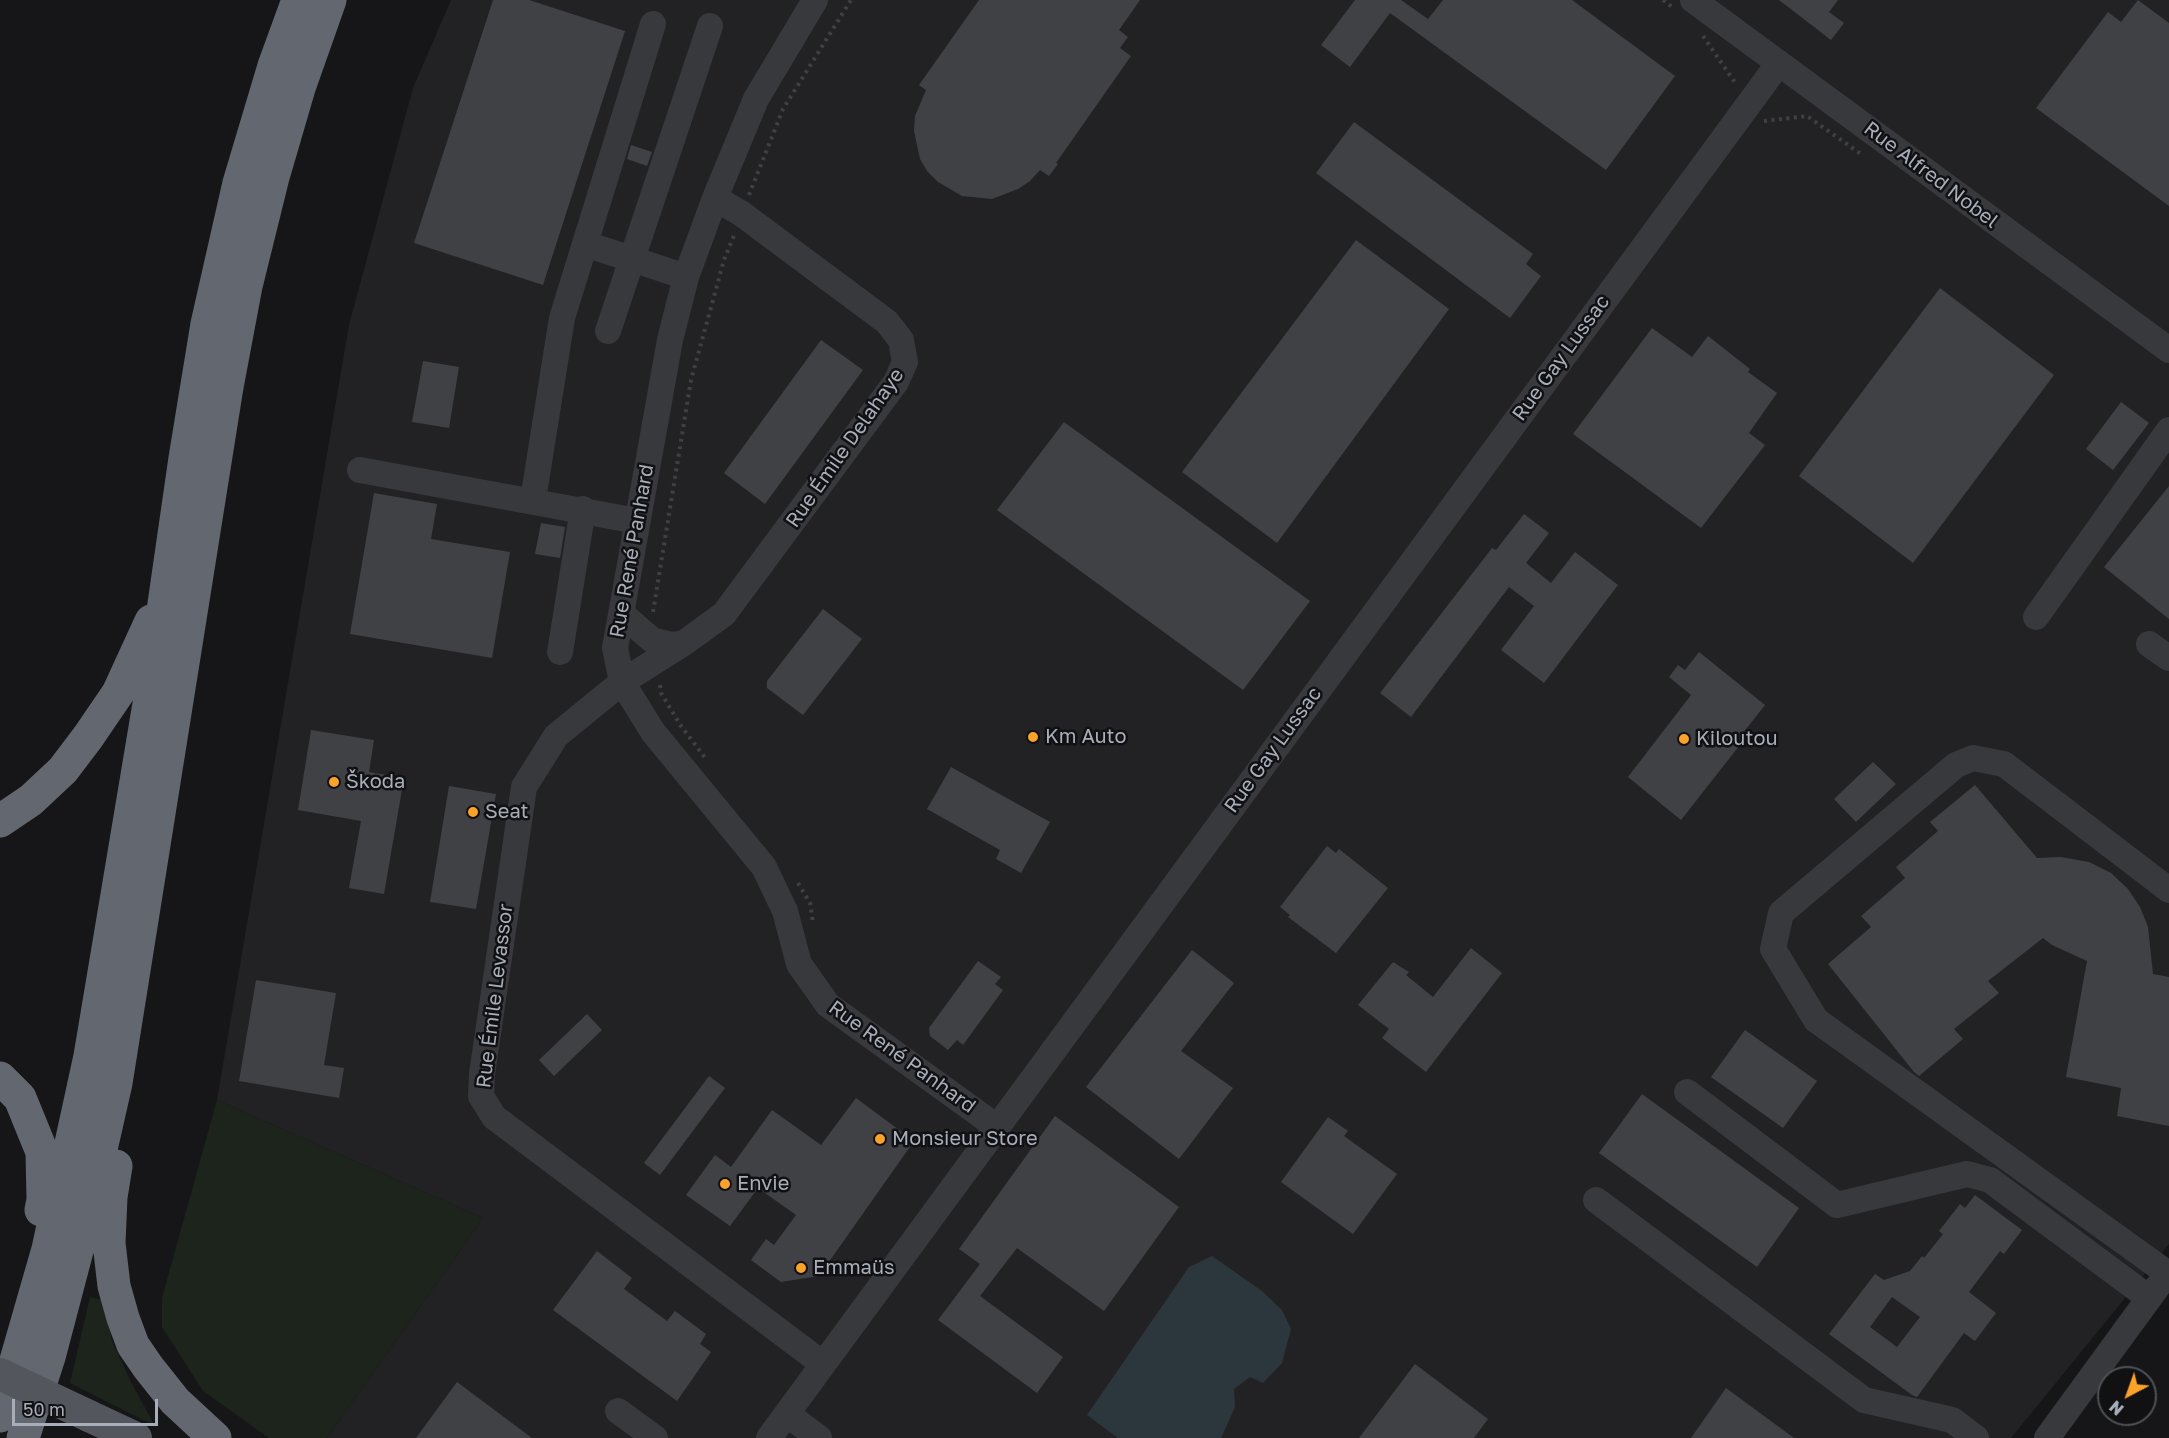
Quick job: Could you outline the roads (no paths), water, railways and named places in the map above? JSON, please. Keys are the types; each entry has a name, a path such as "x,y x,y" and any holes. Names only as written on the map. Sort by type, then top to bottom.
{"highway":[{"path":"0,1416 48,1250 90,1056 129,833 209,313 239,183 274,66 298,0"},
{"path":"23,1438 49,1357 84,1224 116,1083 227,387 246,286 273,177 296,99 330,0"},
{"path":"0,821 31,800 63,771 88,737 118,693 166,586"},
{"path":"0,1078 20,1098 42,1152 43,1200 29,1272 24,1335"},
{"path":"116,1083 120,1138 111,1197 109,1243 114,1286 133,1345 175,1401 215,1438"}],"main road":[{"path":"0,1374 136,1438"}],"street":[{"name":"Rue René Panhard","path":"815,0 756,99 715,198 686,277 670,340 615,648 622,682 653,732 764,867 785,911 799,964 828,1005 997,1127"},
{"name":"Rue Alfred Nobel","path":"1686,6 1779,63 2169,350"},
{"path":"533,500 562,318 652,24"},
{"path":"608,331 710,26"},
{"name":"Rue Gay Lussac","path":"769,1438 997,1127 1756,112 1779,63"},
{"name":"Rue Émile Delahaye","path":"622,682 653,651 684,643 724,614 896,382 905,362 901,340 887,322 742,214 715,198"},
{"path":"585,244 686,277"},
{"path":"2036,617 2169,430"},
{"path":"360,470 533,500 637,521"},
{"path":"560,652 583,510"},
{"path":"622,614 653,651"},
{"name":"Rue Émile Levassor","path":"622,682 556,736 524,787 482,1074 481,1096 494,1117 824,1364"},
{"path":"2047,1438 2168,1272 1816,1020 1773,949 1781,913 1956,765 1973,758 2004,764 2169,890"},
{"path":"1687,1092 1838,1205 1967,1173 1990,1180 2149,1298"},
{"path":"1596,1200 1864,1400 1952,1419 1976,1438"},
{"path":"618,1411 655,1438"},
{"path":"787,1414 819,1438"}],"place":[{"name":"Km Auto","path":"1033,737"},
{"name":"Kiloutou","path":"1684,739"},
{"name":"Škoda","path":"334,782"},
{"name":"Seat","path":"473,812"},
{"name":"Monsieur Store","path":"880,1139"},
{"name":"Envie","path":"725,1184"},
{"name":"Emmaüs","path":"801,1268"}]}
